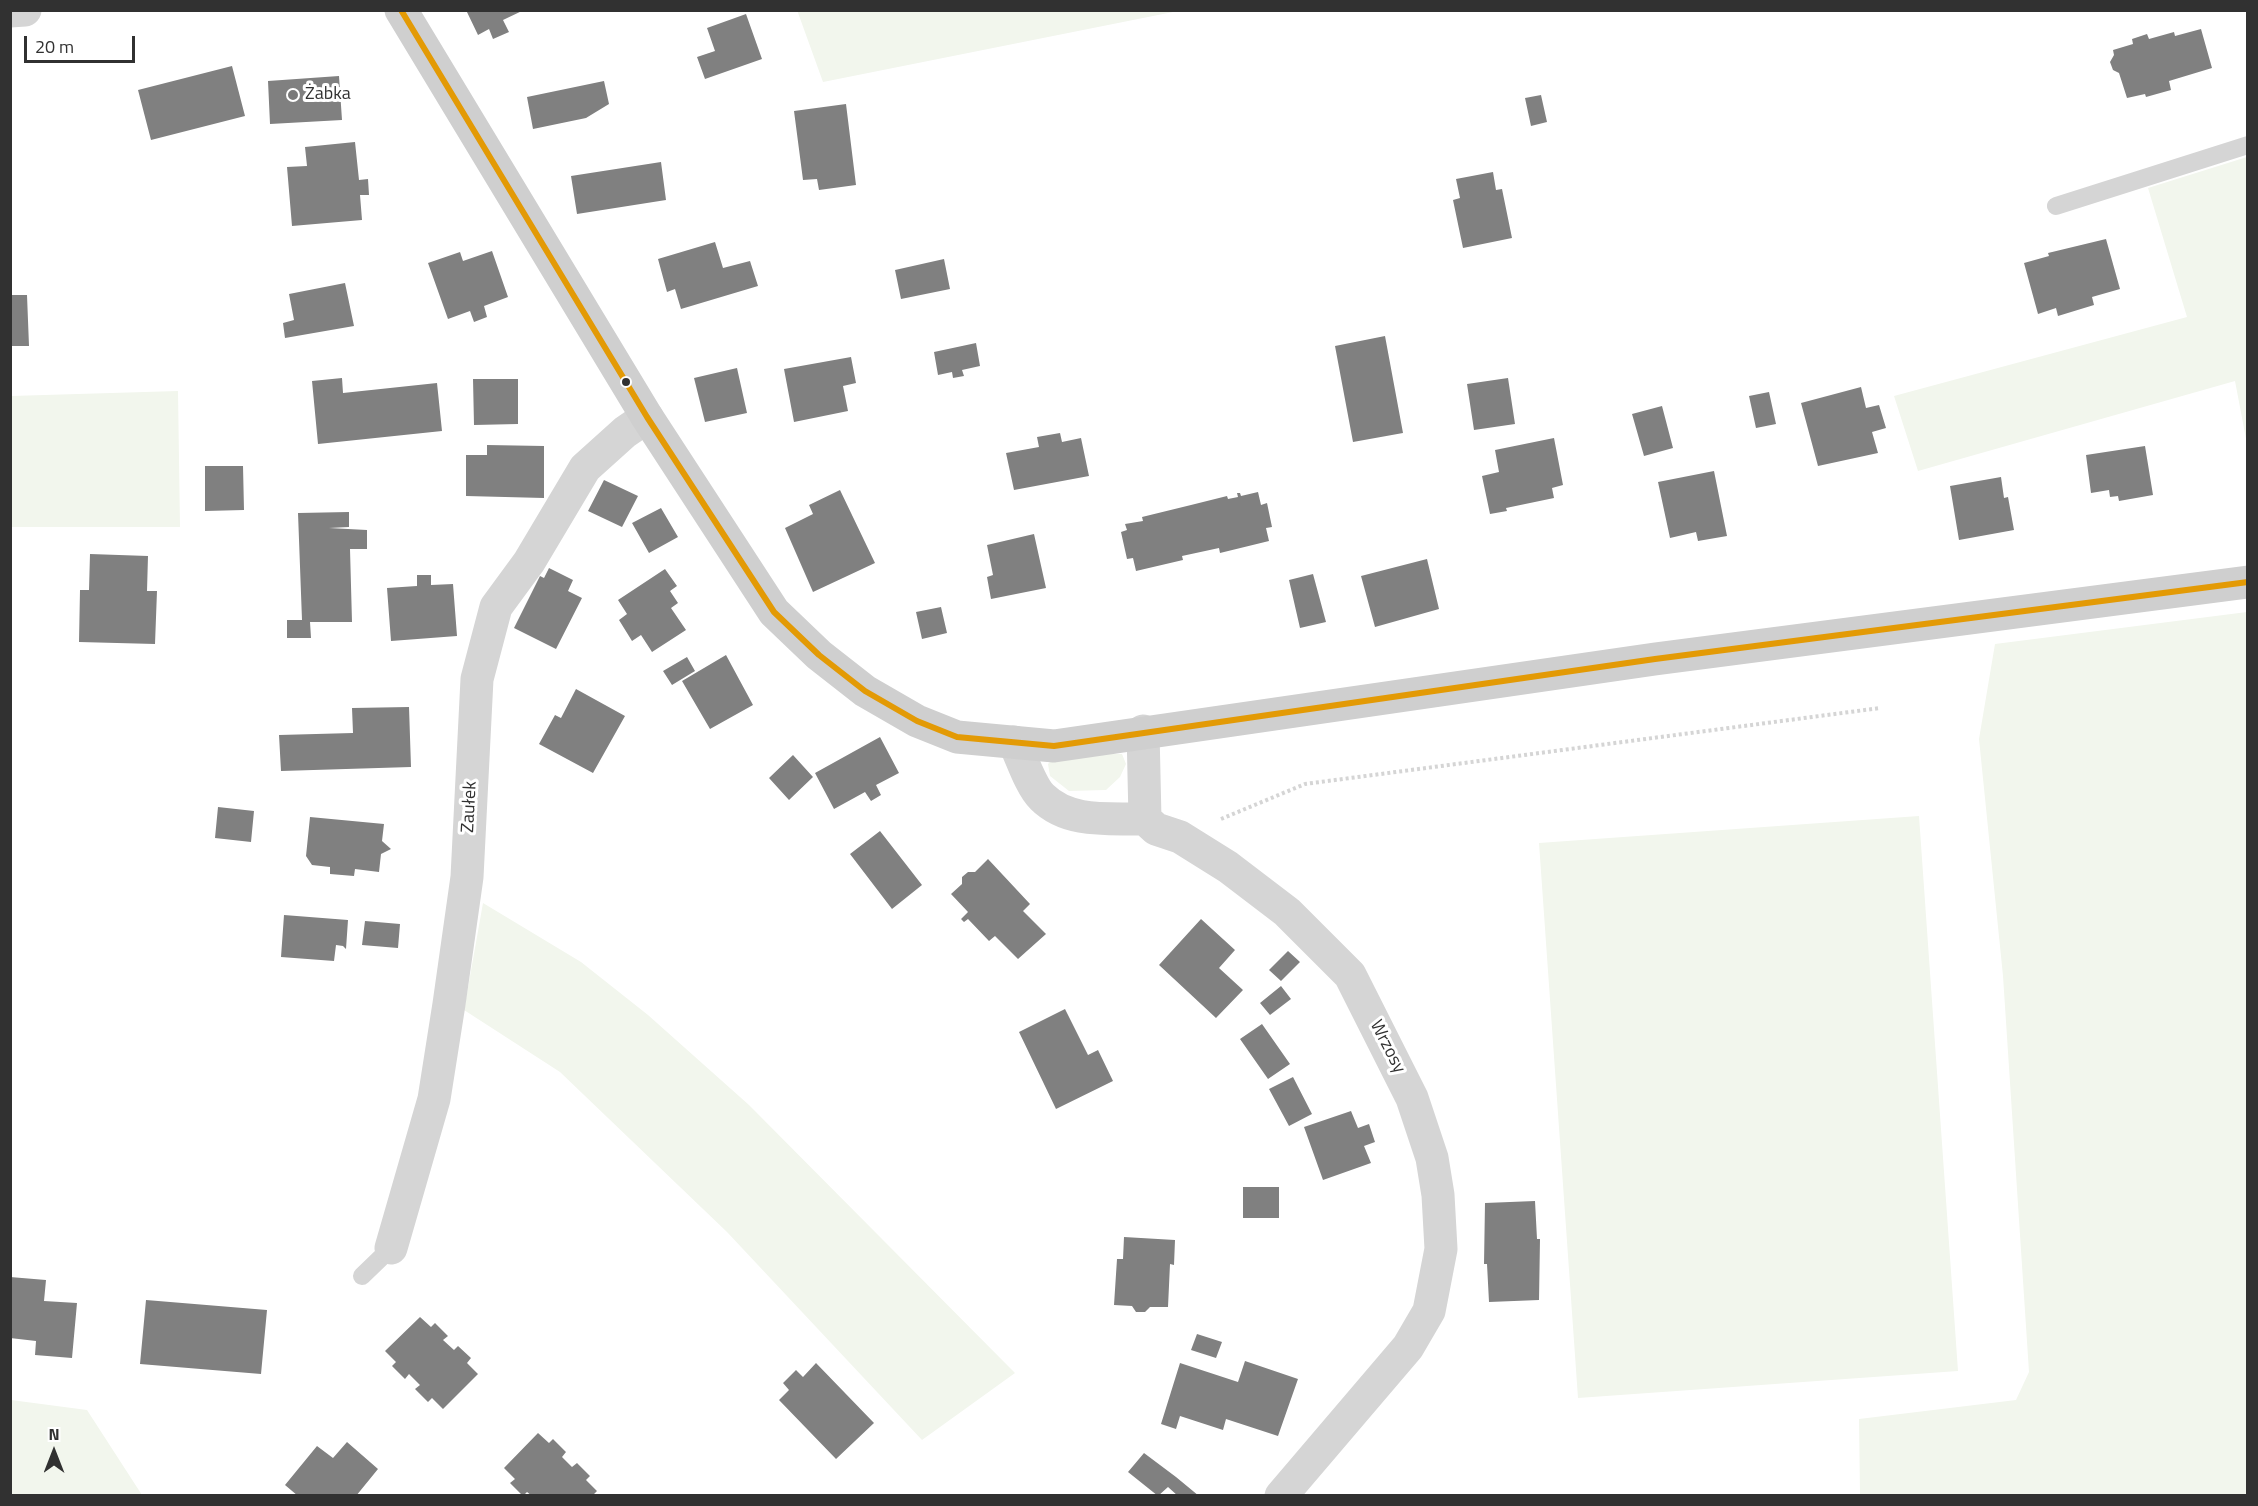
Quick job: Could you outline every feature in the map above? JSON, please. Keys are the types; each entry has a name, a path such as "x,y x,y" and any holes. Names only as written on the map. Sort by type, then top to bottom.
{"street":[{"path":"10,11 25,10"},
{"path":"401,10 648,417 774,612 819,656 865,691 917,721 957,737 1054,746 1143,731 1655,659 2247,582"},
{"name":"Zaułek","path":"391,1248 434,1099 467,877 477,680 496,607 529,562 585,468 624,432 648,417"},
{"path":"1143,731 1145,819"},
{"name":"Wrzosy","path":"1014,742 1041,796 1058,808 1078,818 1145,819 1156,829 1180,837 1228,867 1287,912 1350,975 1412,1098 1432,1158 1437,1186 1441,1249 1429,1311 1408,1347 1281,1496"}],"lane":[{"path":"2056,206 2247,145"},
{"path":"362,1276 391,1248"}],"path":[{"path":"1180,837 1305,784 1880,708"}],"shaded area":[{"path":"797,10 1178,10 1178,11 823,82"},
{"path":"2247,157 2247,444 2235,381 1918,471 1894,396 2187,317 2148,188"},
{"path":"178,391 180,527 11,527 11,396"},
{"path":"2247,612 2247,1495 1860,1495 1859,1419 2016,1400 2029,1372 2003,976 1979,739 1995,644"},
{"path":"1122,754 1126,764 1120,777 1106,790 1069,791 1050,776 1048,764 1052,760"},
{"path":"1919,816 1958,1371 1578,1398 1539,843"},
{"path":"483,903 581,962 648,1015 749,1105 1015,1373 922,1440 727,1232 560,1072 464,1010"},
{"path":"11,1400 87,1410 142,1495 11,1495"}],"building":[{"path":"466,10 524,10 503,20 509,32 493,39 489,29 478,35"},
{"path":"746,14 762,59 705,79 697,57 715,51 707,28"},
{"path":"2201,29 2212,68 2169,81 2171,90 2146,97 2145,94 2127,98 2119,73 2113,70 2110,62 2114,55 2113,50 2133,44 2132,39 2147,34 2149,39 2174,32 2175,36"},
{"path":"232,66 245,116 151,140 138,90"},
{"path":"339,76 342,120 270,124 268,81"},
{"path":"604,81 609,104 586,118 533,129 527,97"},
{"path":"1541,95 1547,122 1531,126 1525,98"},
{"path":"846,104 856,185 819,190 817,179 803,180 794,111"},
{"path":"355,142 359,180 368,179 369,195 360,195 362,220 292,226 287,167 307,166 305,147"},
{"path":"661,162 666,200 577,214 571,176"},
{"path":"1493,172 1496,190 1502,189 1512,238 1463,248 1453,200 1460,198 1456,179"},
{"path":"2106,239 2120,289 2092,297 2094,305 2058,316 2056,308 2038,314 2024,263 2049,256 2048,253"},
{"path":"715,242 723,268 750,261 758,286 681,309 675,289 667,292 658,259"},
{"path":"492,251 508,297 484,306 487,317 474,322 470,311 448,319 428,263 460,252 463,261"},
{"path":"944,259 950,289 901,299 895,270"},
{"path":"345,283 354,326 285,338 283,323 294,320 289,294"},
{"path":"10,295 27,295 29,346 10,346"},
{"path":"1385,336 1403,433 1353,442 1335,346"},
{"path":"976,343 980,366 962,370 964,376 953,378 952,372 938,375 934,352"},
{"path":"851,357 856,383 843,386 848,411 794,422 784,369"},
{"path":"737,368 747,413 705,422 694,378"},
{"path":"342,378 343,393 437,383 442,431 318,444 312,381"},
{"path":"1508,378 1515,424 1474,430 1467,384"},
{"path":"473,379 518,379 518,424 474,425"},
{"path":"1861,387 1866,408 1879,405 1886,428 1872,432 1878,453 1818,466 1801,403"},
{"path":"1769,392 1776,424 1756,428 1749,396"},
{"path":"1662,406 1673,448 1644,456 1632,414"},
{"path":"1060,433 1062,442 1081,438 1089,476 1014,490 1006,453 1039,447 1037,437"},
{"path":"1554,438 1563,485 1552,488 1554,498 1506,508 1507,511 1490,514 1482,476 1499,472 1495,450"},
{"path":"487,445 544,446 544,498 466,496 466,455 487,455"},
{"path":"2145,446 2153,495 2119,501 2118,496 2110,497 2109,490 2091,493 2086,455"},
{"path":"205,466 243,466 244,510 205,511"},
{"path":"1714,471 1727,536 1698,541 1696,532 1670,538 1658,482"},
{"path":"2001,477 2004,498 2008,497 2014,530 1959,540 1950,486"},
{"path":"604,480 638,496 622,527 588,511"},
{"path":"840,490 875,563 813,592 785,528 813,514 809,505"},
{"path":"1258,492 1261,505 1267,503 1272,527 1266,528 1269,541 1220,553 1219,548 1182,556 1183,560 1136,571 1133,558 1127,559 1121,532 1127,530 1125,524 1143,521 1142,517 1227,496 1228,499 1238,497 1237,493 1241,496"},
{"path":"661,508 678,537 649,553 632,523"},
{"path":"349,512 349,527 329,528 367,530 367,549 350,549 352,622 310,622 311,638 287,638 287,620 302,620 298,513"},
{"path":"1034,534 1046,588 991,599 987,577 993,575 987,545"},
{"path":"90,554 148,556 147,591 157,591 155,644 79,642 80,590 89,590"},
{"path":"1427,559 1439,609 1375,627 1361,576"},
{"path":"549,568 573,580 568,591 582,598 556,649 514,628 540,576 544,578"},
{"path":"665,569 677,586 670,591 678,603 671,608 686,630 652,652 641,635 632,641 619,620 627,614 618,600"},
{"path":"1313,574 1326,622 1300,628 1289,580"},
{"path":"417,575 431,575 431,585 453,584 457,636 391,641 387,588 417,586"},
{"path":"941,607 947,633 922,639 916,612"},
{"path":"726,655 753,705 710,729 682,681"},
{"path":"687,657 695,671 672,685 663,671"},
{"path":"576,689 625,716 593,773 539,744 555,715 561,718"},
{"path":"409,707 411,767 281,771 279,735 353,733 352,708"},
{"path":"880,737 899,773 876,785 881,795 871,801 865,792 834,809 815,773"},
{"path":"793,755 813,777 789,800 769,778"},
{"path":"218,807 254,811 251,842 215,838"},
{"path":"310,817 384,824 382,841 391,849 381,854 379,872 355,869 354,876 330,874 330,867 312,865 306,856"},
{"path":"880,831 922,885 892,909 850,854"},
{"path":"988,859 1030,904 1023,911 1046,934 1018,959 995,936 989,941 968,919 964,922 961,919 968,912 951,894 962,884 962,877 968,872 975,872"},
{"path":"284,915 348,920 346,949 336,945 334,961 281,957"},
{"path":"1201,919 1235,950 1219,968 1243,990 1216,1018 1159,965"},
{"path":"365,921 400,924 398,948 362,945"},
{"path":"1288,951 1300,962 1281,981 1269,970"},
{"path":"1281,986 1291,999 1270,1015 1260,1003"},
{"path":"1065,1009 1088,1055 1098,1050 1113,1081 1056,1109 1019,1032"},
{"path":"1262,1024 1290,1064 1268,1079 1240,1039"},
{"path":"1293,1077 1312,1114 1289,1126 1269,1089"},
{"path":"1351,1111 1358,1128 1369,1124 1375,1142 1364,1146 1371,1163 1323,1180 1304,1127"},
{"path":"1243,1187 1279,1187 1279,1218 1243,1218"},
{"path":"1535,1201 1537,1239 1540,1239 1539,1300 1489,1302 1487,1264 1484,1264 1485,1203"},
{"path":"1124,1237 1175,1240 1174,1265 1170,1264 1168,1307 1150,1307 1145,1312 1136,1312 1132,1306 1114,1305 1117,1259 1123,1259"},
{"path":"10,1277 46,1280 44,1301 77,1303 72,1358 35,1355 36,1341 10,1338"},
{"path":"146,1300 267,1310 261,1374 140,1364"},
{"path":"420,1317 431,1327 435,1323 448,1336 443,1340 454,1350 458,1346 471,1358 467,1363 478,1374 443,1409 432,1398 428,1402 415,1389 420,1385 409,1374 405,1379 392,1366 396,1362 385,1351"},
{"path":"1197,1334 1222,1342 1216,1358 1191,1350"},
{"path":"1245,1361 1298,1379 1278,1436 1226,1419 1223,1430 1180,1416 1176,1429 1161,1424 1180,1363 1238,1382"},
{"path":"816,1363 874,1423 836,1459 779,1400 789,1390 783,1383 796,1370 803,1377"},
{"path":"538,1433 549,1443 553,1439 566,1452 562,1457 572,1467 577,1463 590,1476 586,1480 597,1491 592,1496 532,1496 527,1492 523,1496 510,1483 515,1479 504,1468"},
{"path":"347,1442 378,1469 356,1496 298,1496 285,1485 317,1446 333,1458"},
{"path":"1144,1453 1199,1496 1178,1496 1168,1487 1158,1496 1128,1472"}],"transit line":[{"path":"401,10 647,417 774,612 819,655 865,691 917,721 957,737 1054,746 1655,659 2248,582"}],"place":[{"name":"Żabka","path":"293,95"}]}
